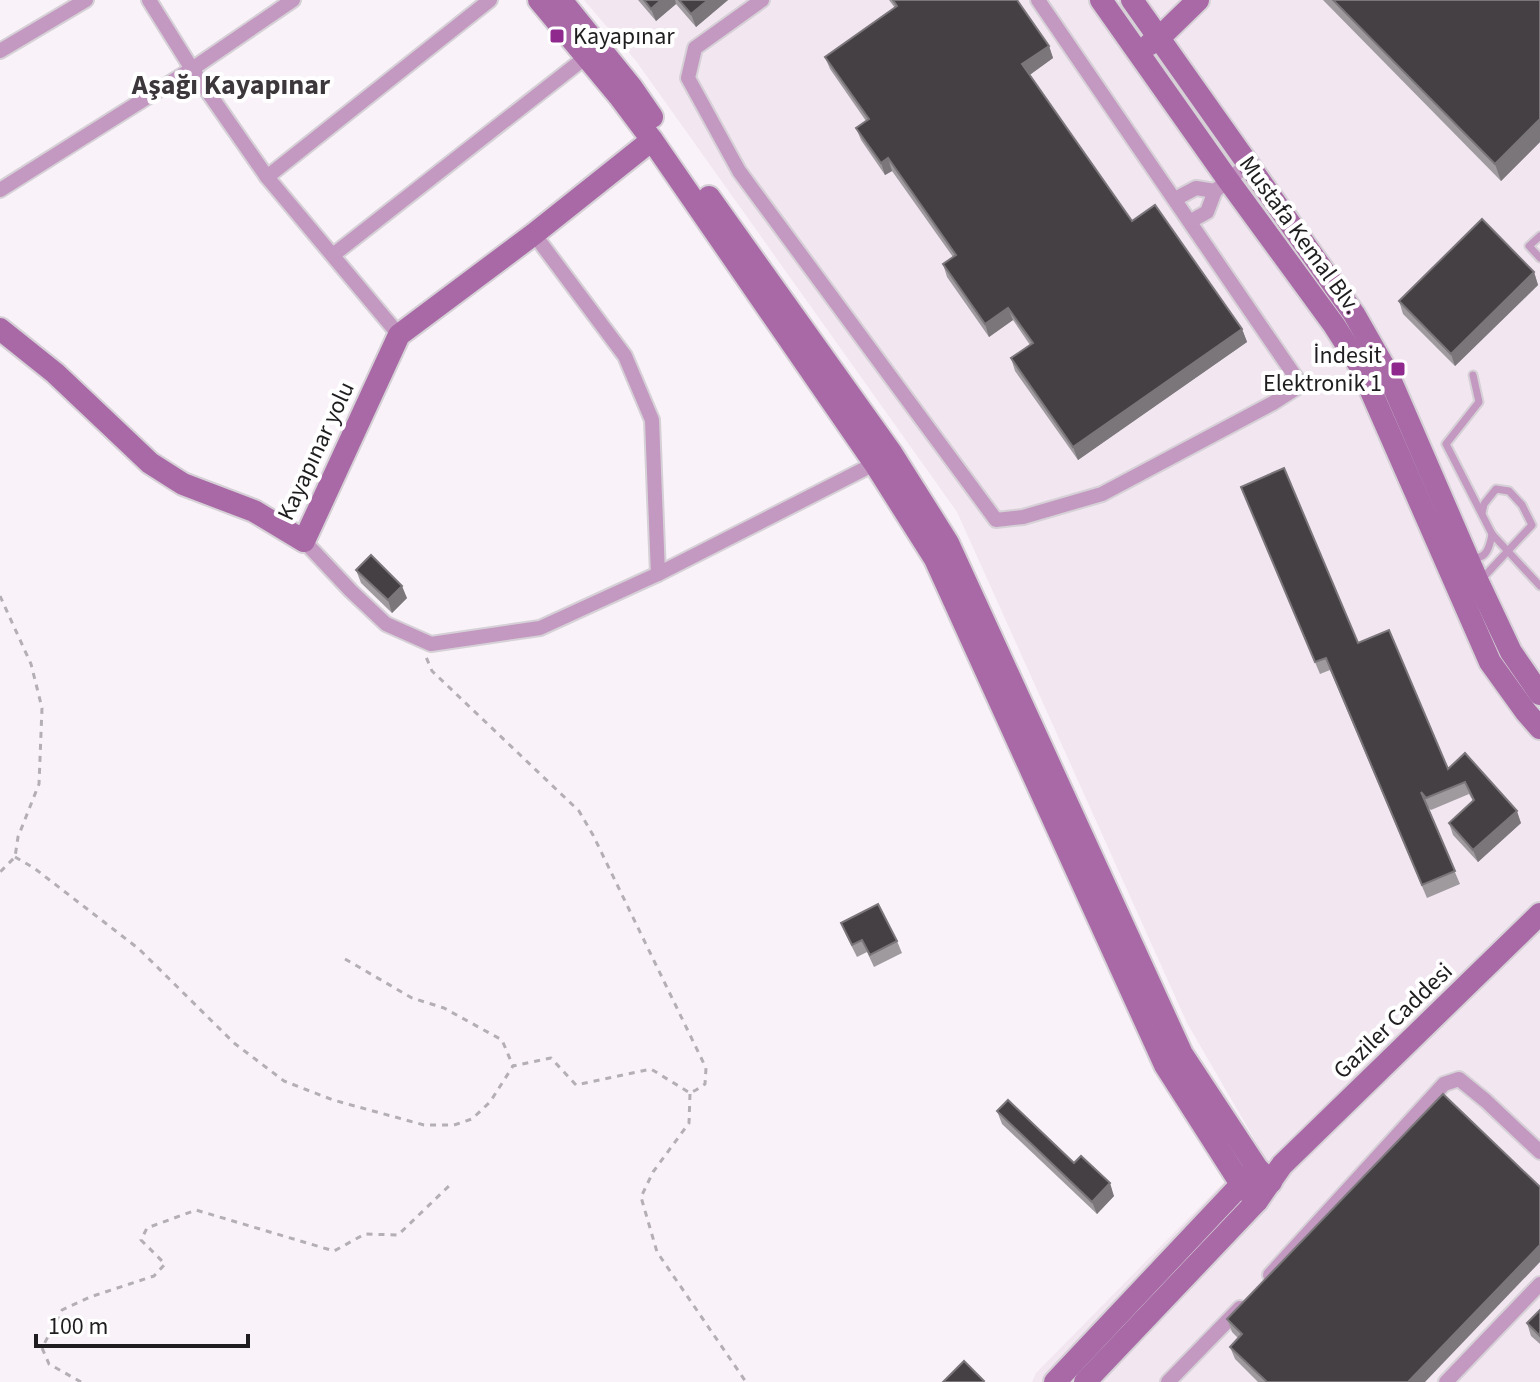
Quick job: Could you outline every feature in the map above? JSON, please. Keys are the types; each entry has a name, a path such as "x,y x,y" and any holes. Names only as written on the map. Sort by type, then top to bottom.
{"street":[{"path":"0,51 86,0"},
{"path":"149,0 192,69 267,177 399,335"},
{"path":"0,190 192,69 293,0"},
{"path":"267,177 490,0"},
{"path":"539,0 652,140 883,459 948,543 1182,1054 1270,1172"},
{"path":"561,0 632,88 883,459 935,559 1165,1065 1241,1184 1257,1201"},
{"path":"762,0 695,48 688,78 739,171 996,520 1023,517 1102,494 1301,385 1038,0"},
{"name":"Mustafa Kemal Blv.","path":"1101,0 1139,51 1222,185 1334,325 1360,366 1490,662 1540,728"},
{"name":"Mustafa Kemal Blv.","path":"1132,0 1354,314 1373,346 1511,652 1540,694"},
{"path":"1139,51 1159,38 1198,0"},
{"path":"333,255 586,57"},
{"name":"Kayapınar yolu","path":"0,329 55,373 150,463 183,484 254,511 304,541 399,335 534,234 652,140"},
{"path":"1191,221 1207,212 1222,185 1247,165"},
{"path":"1175,199 1196,188 1222,185"},
{"path":"534,234 625,356 652,420 658,574"},
{"path":"304,541 386,624 431,644 540,628 658,574 883,459"},
{"name":"Gaziler Caddesi","path":"1055,1382 1241,1184 1270,1172 1540,914"},
{"path":"1168,1382 1255,1292 1444,1084 1459,1079 1540,1152"},
{"name":"Gaziler Caddesi","path":"1085,1382 1257,1201 1270,1172"},
{"path":"1446,1382 1540,1284"}],"lane":[{"path":"1540,236 1529,246 1540,258"},
{"path":"1473,375 1479,402 1446,444 1492,534 1540,586"},
{"path":"1478,582 1532,525 1522,505 1509,491 1496,489 1481,513"},
{"path":"1467,554 1482,557 1490,549 1492,534"}],"path":[{"path":"0,596 31,664 42,708 39,784 18,837 15,857 0,872"},
{"path":"418,639 432,671 579,811 706,1068 705,1084 690,1093"},
{"path":"15,857 34,868 139,949 234,1043 284,1081 333,1100 424,1125 454,1125 472,1119 490,1102 513,1066 551,1058 576,1085 651,1069 690,1093"},
{"path":"345,959 412,998 444,1008 502,1040 513,1066"},
{"path":"690,1093 689,1123 653,1172 641,1197 657,1252 746,1382"},
{"path":"81,1382 49,1364 42,1348 62,1310 90,1297 154,1276 165,1264 141,1240 147,1228 196,1210 334,1251 365,1234 398,1235 451,1184"}],"shaded area":[{"path":"584,0 1540,0 1540,1382 1032,1382 1036,1373 1260,1149 1187,1023 957,512 636,61"}],"building":[{"path":"644,0 661,0 651,9"},
{"path":"679,0 708,0 691,14"},
{"path":"893,0 1017,0 1049,46 1022,64 1132,221 1155,205 1242,329 1073,447 1011,358 1033,343 1008,308 985,324 943,264 956,255 888,158 881,163 856,128 869,119 825,57 897,6"},
{"path":"1333,0 1540,0 1540,119 1495,164"},
{"path":"1482,219 1534,272 1451,354 1399,301"},
{"path":"1284,468 1358,643 1389,630 1448,769 1465,753 1517,811 1473,850 1449,823 1474,800 1465,782 1426,798 1421,792 1455,871 1422,885 1326,658 1315,662 1241,487"},
{"path":"371,555 402,586 388,600 356,570"},
{"path":"878,904 897,941 870,955 862,940 852,945 841,923"},
{"path":"1443,1094 1540,1187 1540,1245 1408,1382 1267,1382 1230,1347 1242,1334 1227,1319"},
{"path":"1008,1100 1074,1163 1081,1156 1110,1183 1092,1202 997,1111"},
{"path":"1540,1310 1540,1336 1527,1323"},
{"path":"964,1361 984,1381 943,1382"}],"place":[{"name":"Kayapınar","path":"557,36"},
{"name":"İndesit Elektronik 1","path":"1398,369"}],"district":[{"name":"Aşağı Kayapınar","path":"231,85"}]}
